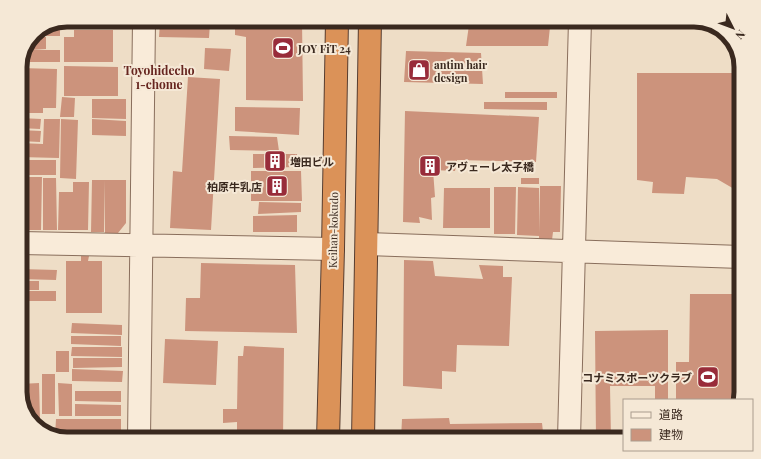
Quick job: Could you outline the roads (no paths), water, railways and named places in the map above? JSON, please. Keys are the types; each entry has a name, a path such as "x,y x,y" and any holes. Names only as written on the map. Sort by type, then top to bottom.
{"highway":[{"name":"Keihan-kokudo","path":"328,432 337,27"},
{"path":"363,432 370,27"}],"street":[{"path":"139,432 144,27"},
{"path":"569,432 580,27"},
{"path":"27,243 333,249"},
{"path":"367,244 734,257"}],"place":[{"name":"JOY FiT 24","path":"283,48"},
{"name":"antim hair design","path":"419,70"},
{"name":"増田ビル","path":"275,161"},
{"name":"アヴェーレ太子橋","path":"430,166"},
{"name":"柏原牛乳店","path":"277,186"},
{"name":"コナミスポーツクラブ","path":"708,377"}],"district":[{"name":"Toyohidecho 1-chome","path":"159,77"}]}
